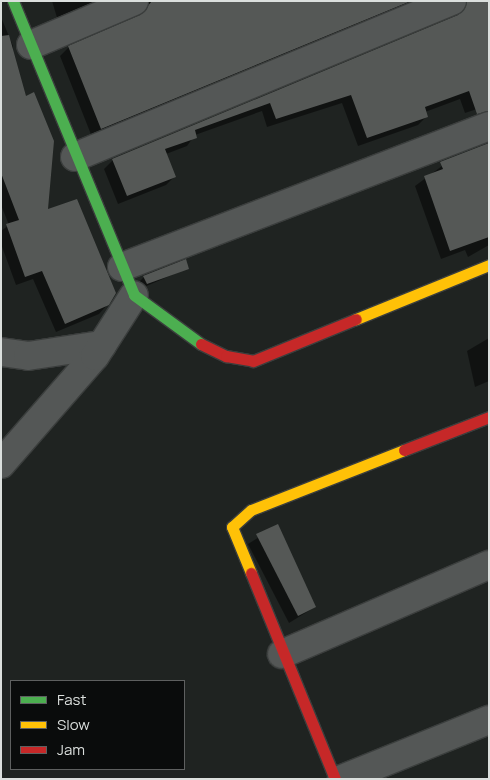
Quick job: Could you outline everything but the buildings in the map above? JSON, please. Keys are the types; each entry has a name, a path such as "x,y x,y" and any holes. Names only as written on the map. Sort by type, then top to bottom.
{"street":[{"path":"13,1 75,157 134,295 190,338 226,356 253,361 489,265"},
{"path":"31,45 134,1"},
{"path":"75,157 452,1"},
{"path":"122,267 489,126"},
{"path":"1,464 102,345 134,295"},
{"path":"1,352 28,356 102,345"},
{"path":"335,779 282,654 232,527 251,510 489,417"},
{"path":"282,654 489,566"},
{"path":"342,779 489,720"}],"traffic: fast":[{"path":"13,1 134,295 201,344"}],"traffic: slow":[{"path":"356,319 489,265"},
{"path":"251,573 232,527 251,510 404,450"}],"traffic: jam":[{"path":"201,344 226,356 253,361 356,319"},
{"path":"404,450 489,417"},
{"path":"251,573 335,779"}]}
